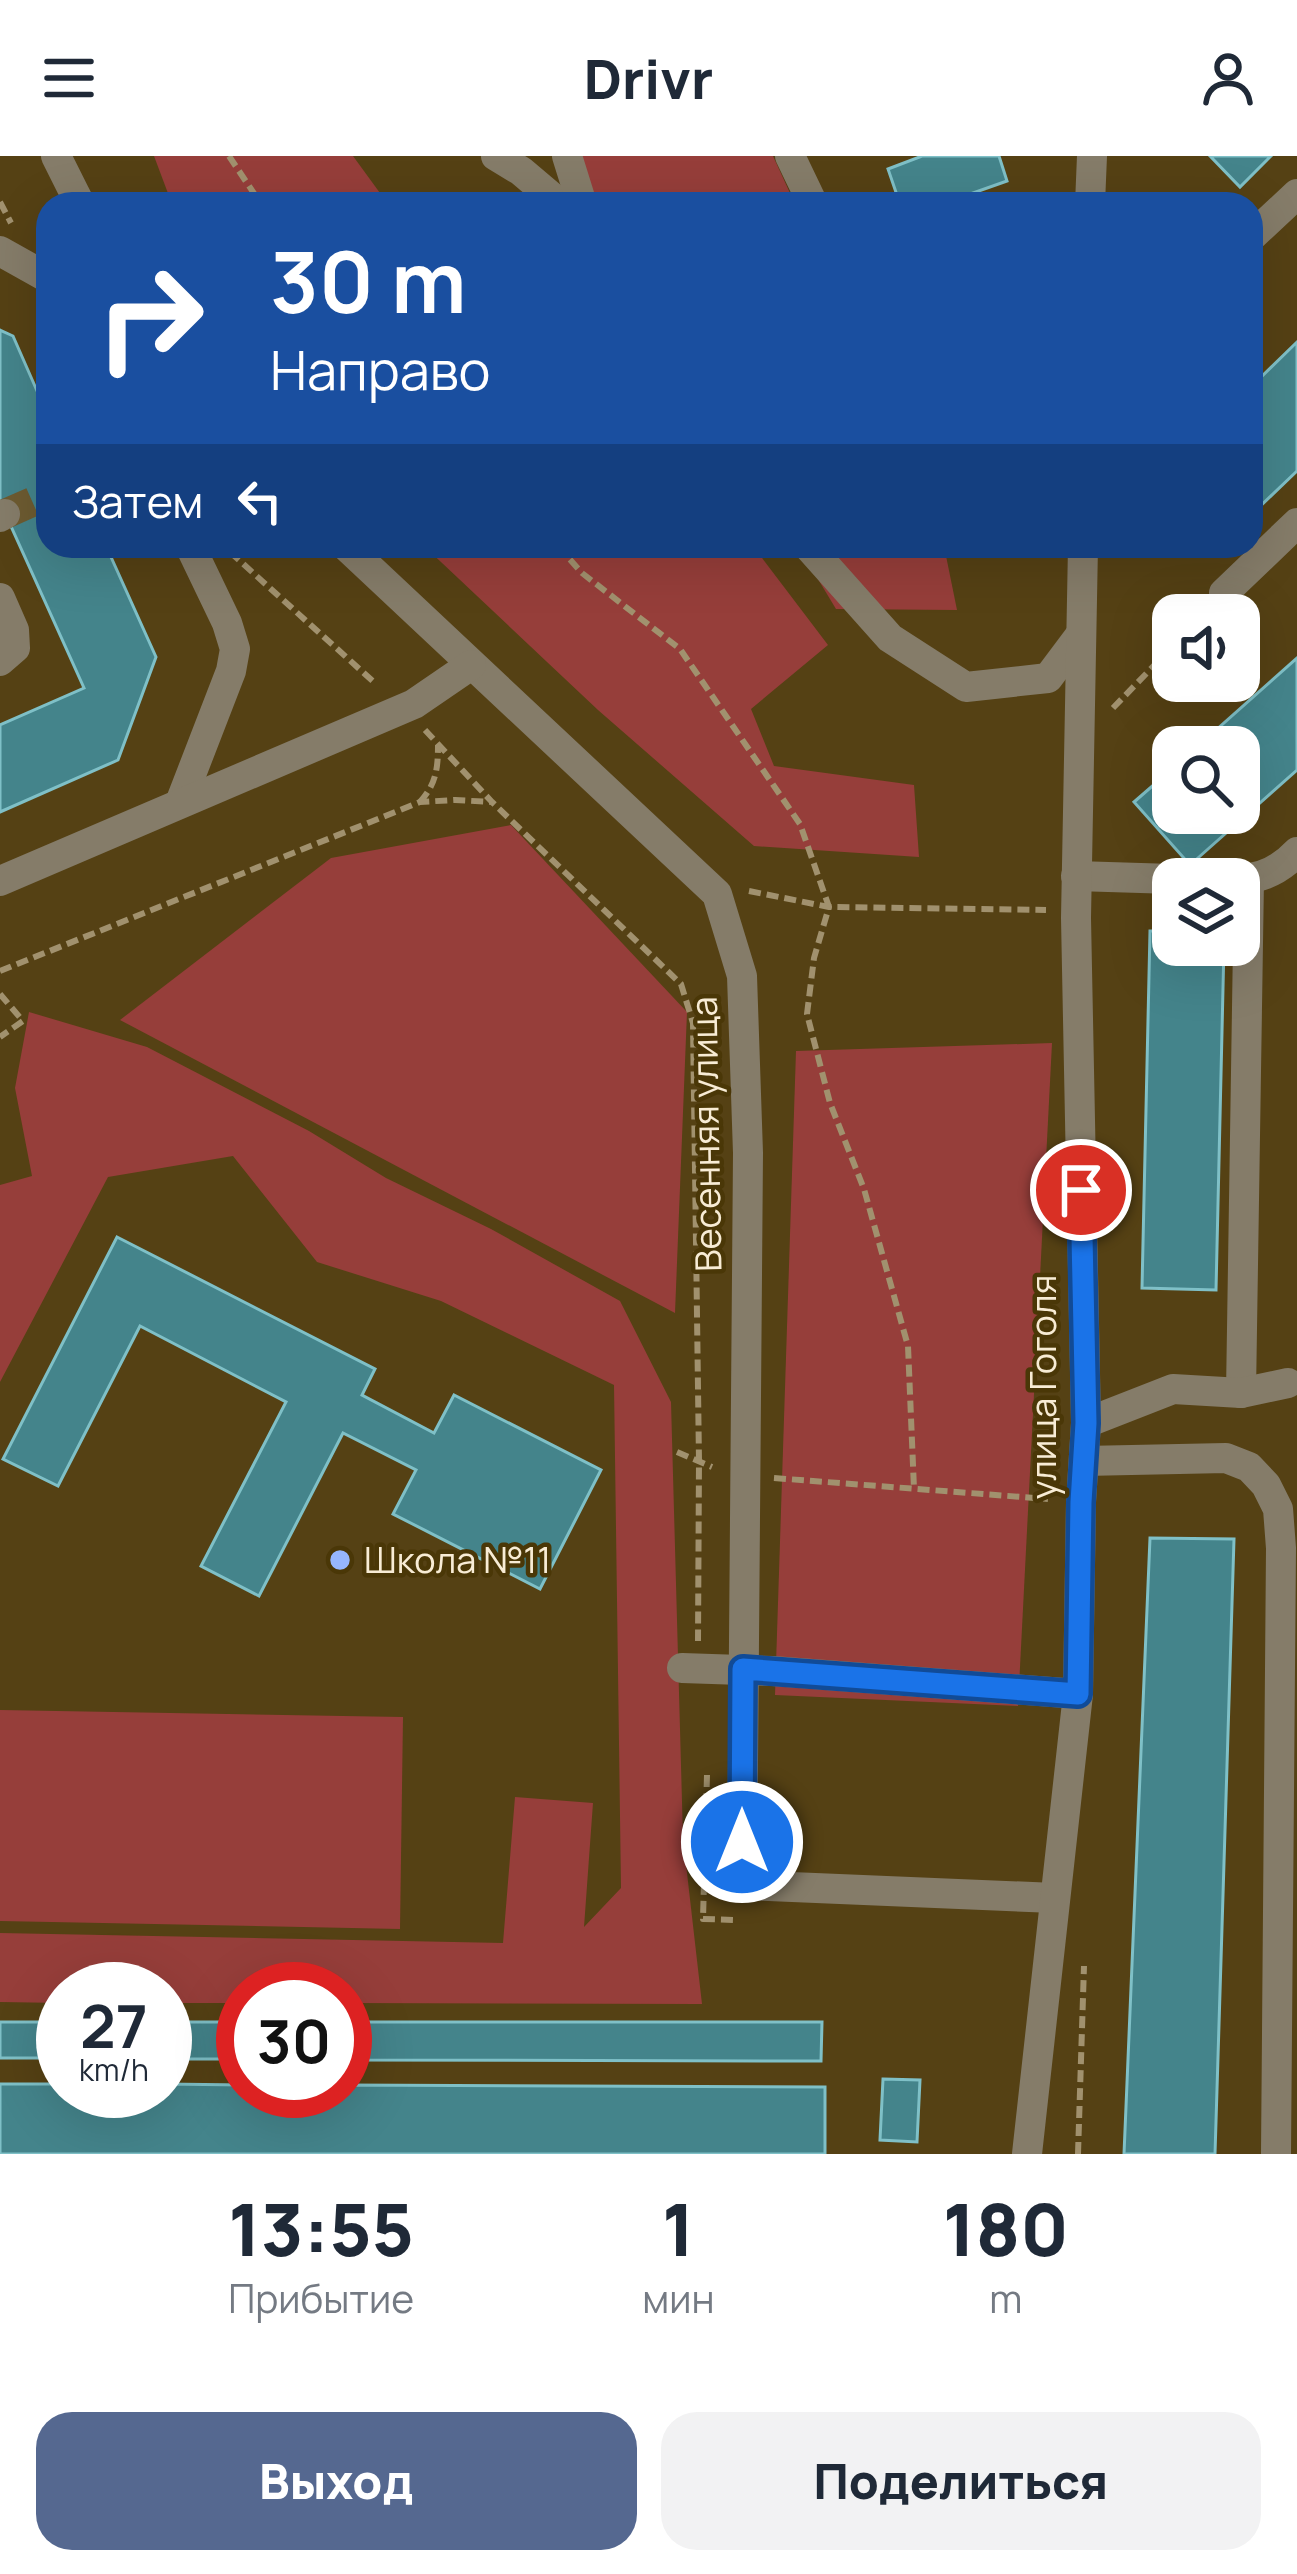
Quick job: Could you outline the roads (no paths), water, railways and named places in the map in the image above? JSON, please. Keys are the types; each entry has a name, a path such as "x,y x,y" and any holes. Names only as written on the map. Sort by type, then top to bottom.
{"street":[{"path":"56,156 74,192"},
{"path":"496,156 546,192"},
{"path":"567,156 578,192"},
{"path":"790,156 807,192"},
{"path":"1090,192 1092,156"},
{"path":"1263,226 1297,194"},
{"path":"0,251 36,271"},
{"path":"1263,556 1297,523"},
{"path":"180,803 231,671 235,649 196,558"},
{"name":"Весенняя улица","path":"359,558 717,894 742,976 748,1153 742,1885 1054,1898"},
{"path":"819,558 890,638 965,687 1048,678 1081,634"},
{"name":"улица Гоголя","path":"1028,2154 1078,1694 1086,1423 1076,911 1080,558"},
{"path":"1224,593 1260,558"},
{"path":"0,598 14,630 15,648 0,661"},
{"path":"0,881 415,704 471,664"},
{"path":"1260,874 1283,866 1297,852"},
{"path":"1076,876 1152,879"},
{"path":"1241,1393 1243,966"},
{"path":"1086,1423 1174,1388 1241,1393 1288,1383"},
{"path":"1084,1461 1226,1458 1249,1467 1279,1509 1276,2154"},
{"path":"690,1668 1078,1694"}],"tunnel":[{"path":"5,514 36,500"}],"place":[{"name":"Школа №11","path":"340,1560"}]}
